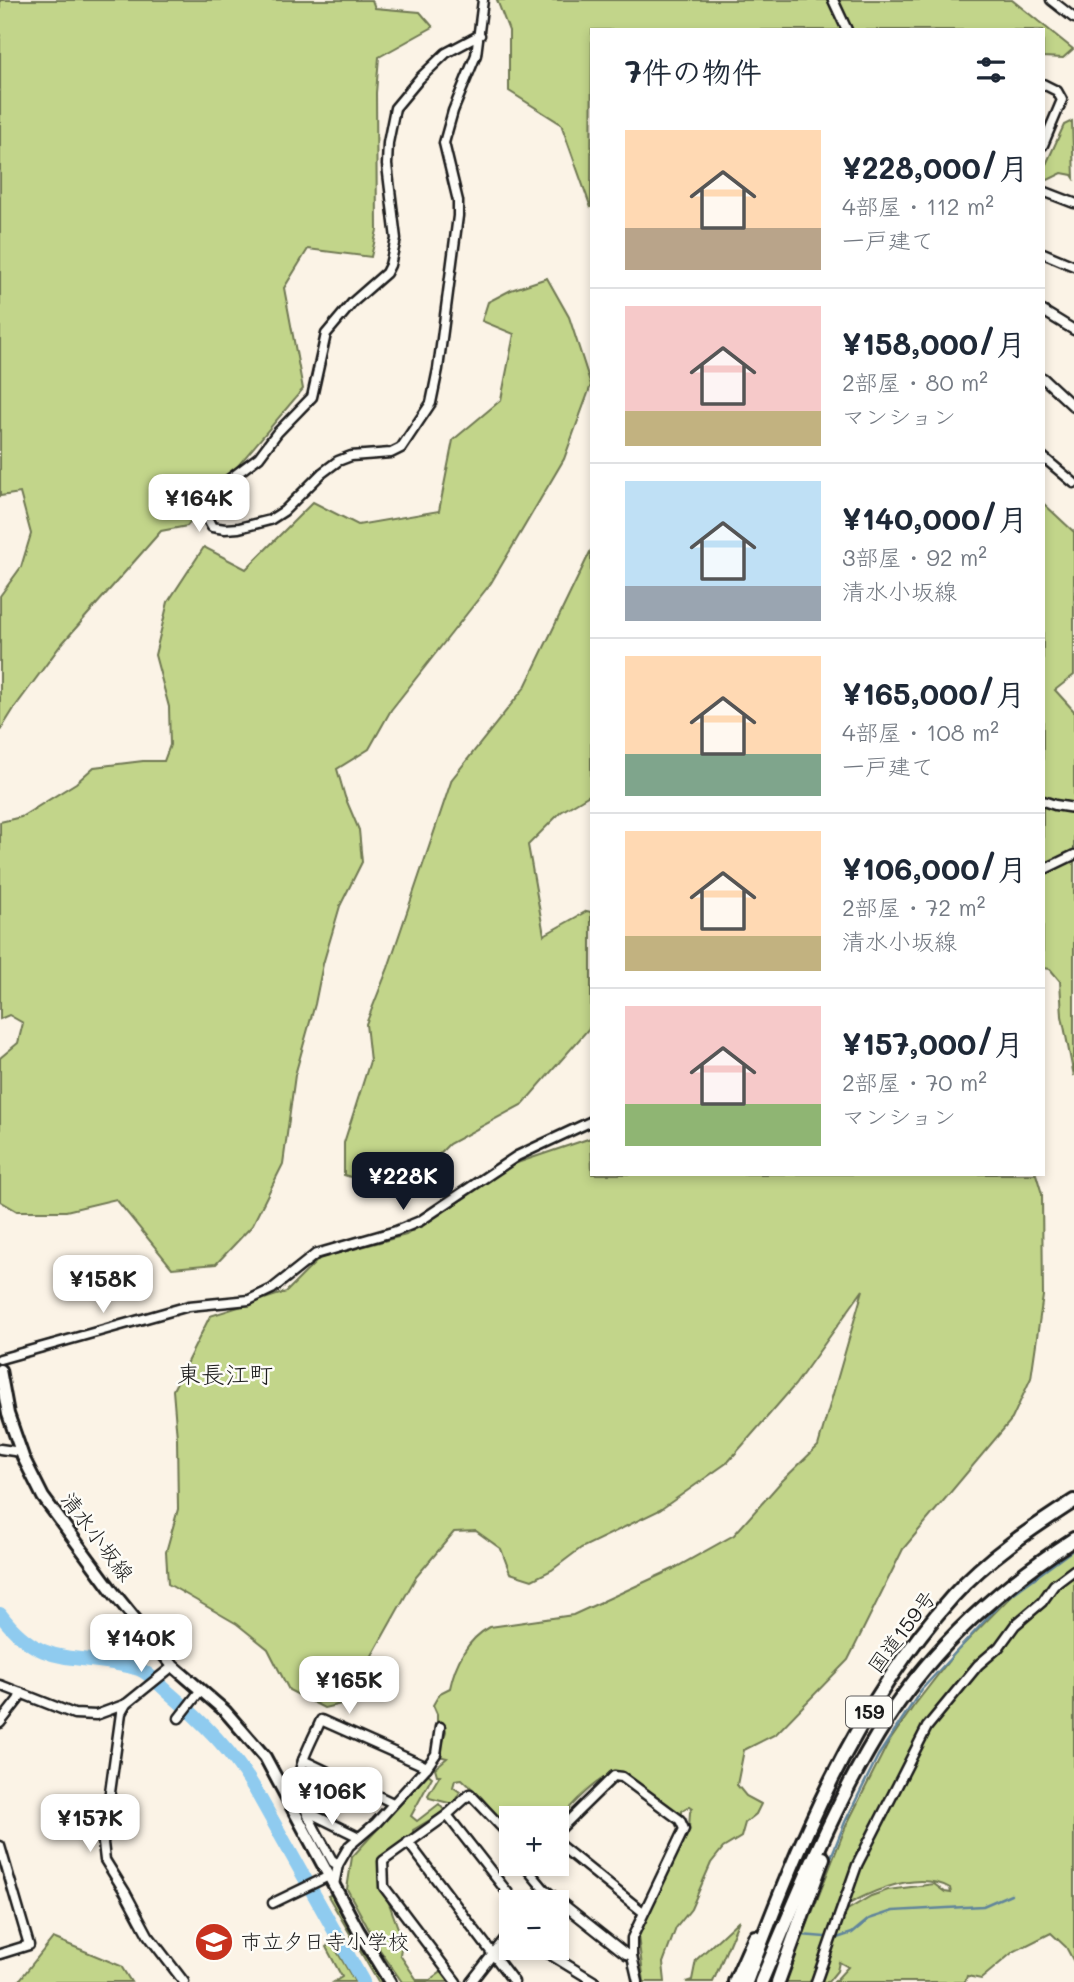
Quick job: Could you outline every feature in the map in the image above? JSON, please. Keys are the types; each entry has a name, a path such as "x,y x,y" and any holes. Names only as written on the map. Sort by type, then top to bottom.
{"highway":[{"name":"国道159号","path":"746,1982 808,1827 844,1754 901,1661 955,1594 994,1558 1038,1524 1074,1501"},
{"name":"国道159号","path":"761,1982 822,1841 864,1757 889,1717 909,1689 970,1621 1035,1564 1074,1539"},
{"name":"159","path":"778,1982 829,1842 864,1757"},
{"name":"159","path":"735,1982 808,1827"}],"main road":[{"name":"清水小坂線","path":"0,1370 8,1414 21,1452 43,1497 169,1670 225,1712 265,1757 358,1930 390,1982"}],"street":[{"path":"480,35 446,53 395,108 387,165 396,239 390,265 386,273 353,302 326,334 312,397 307,405 277,433 258,457 215,490 204,504 205,517 212,527 239,528 270,520 284,511 322,472 338,461 351,456 391,453 401,449 431,403 458,216 458,201 444,143 453,111 476,55 480,35 483,0"},
{"path":"833,0 846,28"},
{"path":"1051,0 1073,15"},
{"path":"1045,85 1057,90 1062,100 1045,140"},
{"path":"1045,192 1074,202"},
{"path":"1045,254 1074,266"},
{"path":"1045,313 1074,330"},
{"path":"1045,380 1074,407"},
{"path":"1045,459 1074,483"},
{"path":"1045,801 1074,808"},
{"path":"1045,869 1074,855"},
{"path":"0,1359 190,1306 249,1300 272,1289 316,1254 396,1231 420,1221 517,1156 590,1123"},
{"path":"0,1450 21,1452"},
{"path":"816,1982 857,1865 927,1727 978,1665 999,1647 1015,1625 1042,1602 1054,1585 1074,1570"},
{"path":"0,1685 74,1714 96,1715 126,1703 169,1670"},
{"path":"0,1723 21,1693"},
{"path":"179,1718 198,1694"},
{"path":"126,1703 121,1713 103,1843 105,1860 148,1935 184,1982"},
{"path":"338,1865 333,1862 298,1785 303,1760 321,1720 427,1767"},
{"path":"274,1903 331,1880 349,1846 376,1823 427,1767 436,1754 440,1727"},
{"path":"303,1760 393,1803"},
{"path":"569,1820 614,1776 622,1777 680,1820 684,1829 632,1938 632,1956 638,1982"},
{"path":"456,1982 383,1884 383,1861 472,1794 499,1825"},
{"path":"308,1812 359,1837"},
{"path":"447,1815 505,1890"},
{"path":"408,1842 514,1982"},
{"path":"0,1846 29,1945 0,1954"},
{"path":"569,1852 643,1912"},
{"path":"533,1876 544,1889 632,1956"},
{"path":"471,1982 499,1947"},
{"path":"559,1960 595,1982"}],"green space":[{"path":"0,0 372,0 375,8 420,12 433,27 379,57 376,93 377,230 371,257 308,249 284,288 303,389 187,526 161,531 60,646 0,731 0,596 21,567 31,534 20,493 0,496"},
{"path":"497,0 1012,0 1073,49 1063,58 1045,57 1045,28 590,28 590,205 561,124 509,91 509,31"},
{"path":"1072,121 1074,178 1062,173 1048,180 1045,179 1045,167 1064,125"},
{"path":"547,278 569,317 590,388 564,459 491,583 391,710 369,749 337,769 359,830 362,862 340,906 323,964 295,1075 283,1164 252,1226 216,1264 172,1268 116,1199 66,1211 17,1211 0,1201 0,1058 18,1043 23,1023 9,1015 0,1019 0,822 21,817 76,783 94,767 164,761 170,745 169,707 155,655 168,602 204,547 246,569 313,502 358,525 439,511 453,440 501,400 514,334 482,321 488,302 511,290"},
{"path":"1045,505 1074,532 1074,675 1055,690 1074,711 1074,1076 1062,1016 1060,981 1050,969 1045,968"},
{"path":"590,552 590,795 561,812 528,845 544,935 590,912 590,1027 523,1104 449,1144 418,1176 370,1183 344,1175 344,1143 370,1061 366,1024 388,968 452,779 525,687"},
{"path":"590,1138 590,1176 1037,1176 1042,1194 1043,1296 1031,1378 1012,1419 903,1549 848,1660 776,1734 744,1750 737,1785 746,1796 761,1804 756,1814 745,1823 741,1837 723,1848 711,1863 691,1909 676,1928 663,1963 665,1982 644,1982 638,1936 689,1828 690,1812 693,1808 690,1806 679,1816 624,1772 596,1783 569,1809 569,1806 499,1806 499,1818 462,1779 455,1780 453,1787 460,1792 453,1804 429,1798 428,1795 440,1775 437,1775 435,1768 447,1758 439,1756 446,1731 437,1723 433,1705 440,1693 450,1688 455,1670 469,1645 490,1627 573,1615 673,1569 734,1535 780,1483 818,1446 863,1290 795,1385 728,1462 660,1510 581,1548 552,1570 532,1580 510,1573 501,1549 476,1531 454,1532 416,1577 365,1668 341,1704 324,1708 289,1690 268,1649 237,1624 168,1584 166,1552 178,1509 173,1390 210,1316 286,1292 320,1258 406,1235 511,1165"},
{"path":"1074,1549 1074,1569 1043,1596 918,1738 863,1845 812,1982 785,1982 846,1826 887,1745 954,1654 1014,1593"},
{"path":"1074,1574 1074,1962 1066,1947 1051,1933 1013,1952 981,1979 967,1976 965,1982 834,1982 848,1967 839,1962 837,1971 828,1982 819,1982 844,1912 871,1896 888,1890 934,1884 951,1893 950,1888 937,1883 910,1882 896,1884 845,1906 858,1870 922,1742 982,1665 1061,1581"},
{"path":"428,1774 432,1777 411,1816 417,1821 439,1804 445,1811 413,1830 413,1833 383,1856 378,1871 379,1885 387,1898 402,1941 400,1955 417,1980 430,1980 443,1971 450,1982 402,1982 380,1950 347,1889 352,1857"},
{"path":"332,1894 351,1933 382,1982 378,1982 328,1896"},
{"path":"739,1920 713,1982 686,1982 692,1980 696,1960"},
{"path":"53,1938 121,1966 131,1982 18,1982"},
{"path":"331,1943 355,1982 334,1982 342,1977 326,1947"}],"waterway":[{"path":"818,1890 845,1822 878,1756 922,1689 1003,1601 1074,1549"},
{"path":"0,1614 16,1633 48,1653 118,1664 143,1671 205,1726 227,1750 256,1791 363,1982"},
{"path":"801,1935 837,1938 852,1933 869,1919 893,1911 983,1906 1011,1894"}],"place":[{"name":"市立夕日寺小学校","path":"214,1942"}],"district":[{"name":"東長江町","path":"225,1375"}]}
